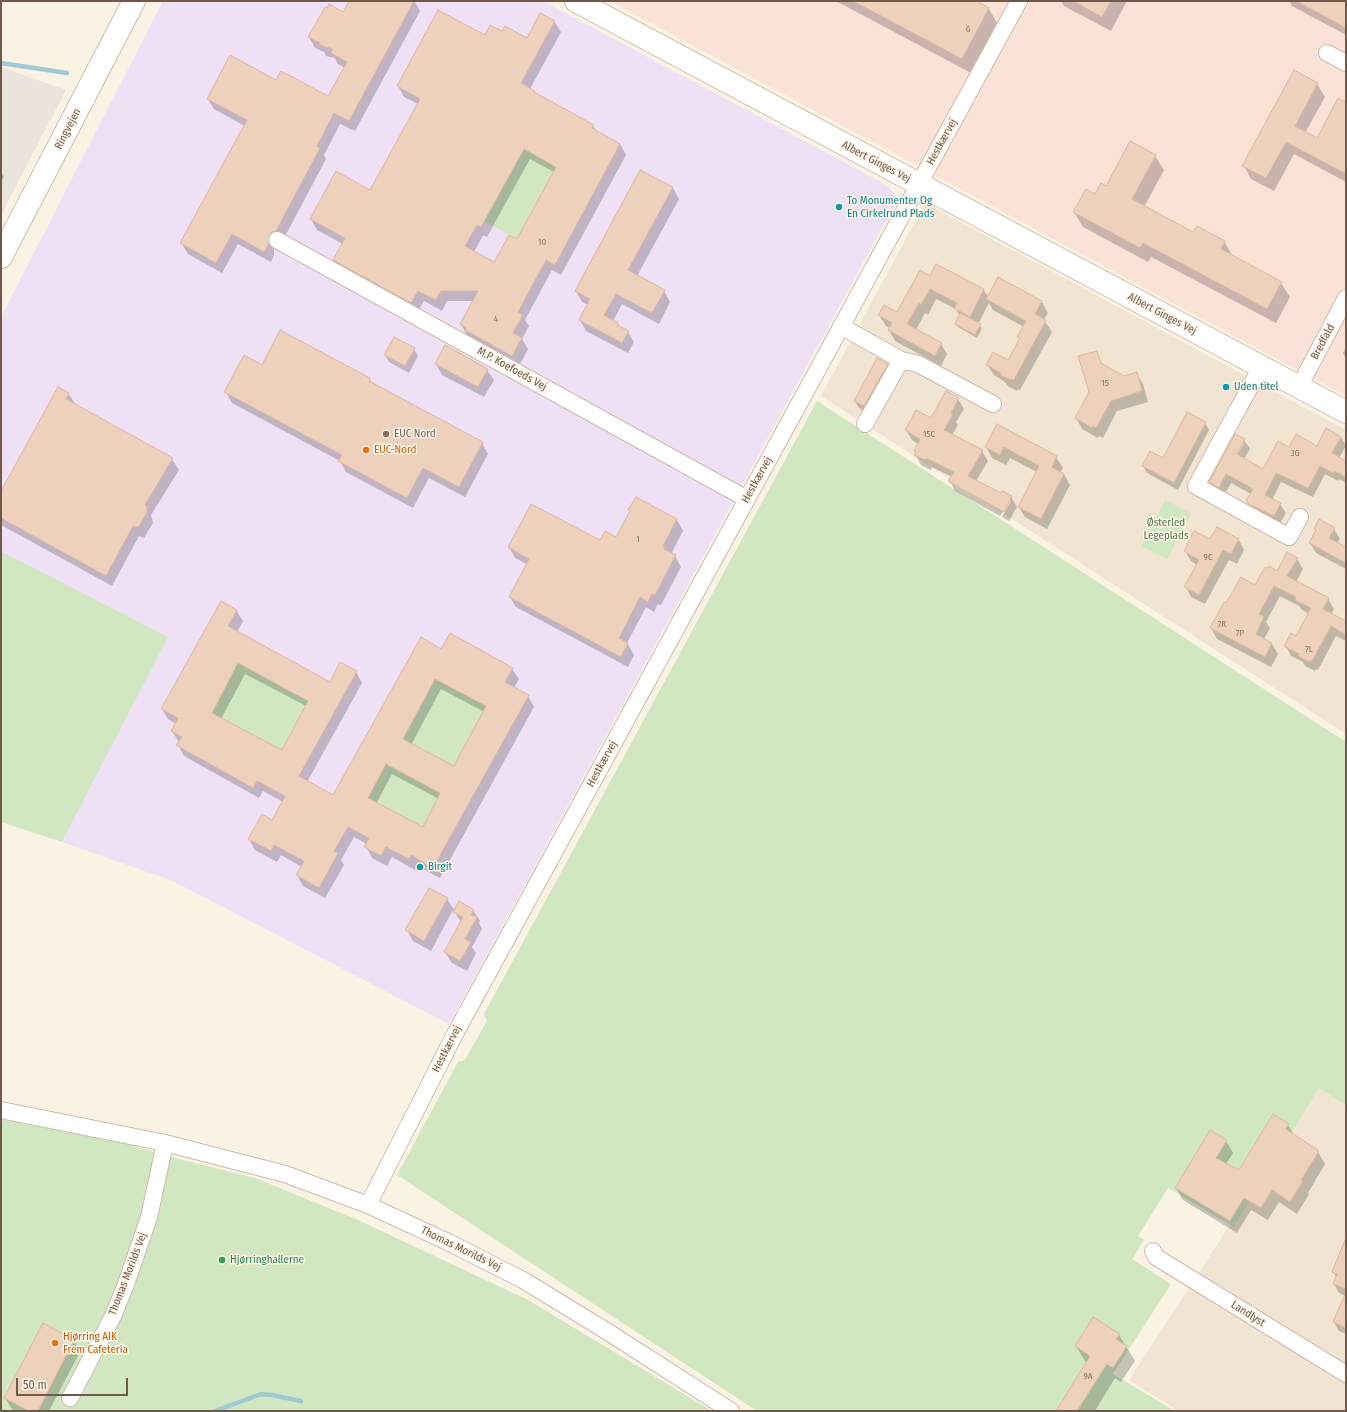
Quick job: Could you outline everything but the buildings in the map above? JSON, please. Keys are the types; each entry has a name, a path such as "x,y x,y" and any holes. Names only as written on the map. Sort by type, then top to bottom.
{"street":[{"name":"Ringvejen","path":"1,257 134,1"},
{"name":"Albert Ginges Vej","path":"576,1 1346,412"},
{"name":"Hestkærvej","path":"368,1205 456,1032 1019,1"},
{"path":"1327,53 1346,63"},
{"name":"M.P. Koefoeds Vej","path":"277,240 747,499"},
{"name":"Bredfald","path":"1299,387 1346,298"},
{"path":"841,326 901,360 918,364 993,404"},
{"path":"865,424 901,360"},
{"path":"1261,367 1196,486 1289,536 1300,517"},
{"name":"Thomas Morilds Vej","path":"1,1110 165,1143 285,1174 368,1205 448,1242 523,1280 608,1332 731,1411"},
{"name":"Thomas Morilds Vej","path":"70,1398 113,1316 126,1284 149,1217 165,1143"},
{"name":"Landlyst","path":"1153,1251 1156,1257 1346,1374"}],"shaded area":[{"name":"EUC Nord","path":"163,1 543,1 890,187 896,202 449,1024 173,881 62,842 167,637 1,551 1,317"},
{"path":"610,1 1346,1 1346,396"},
{"path":"1,67 66,90 1,215"},
{"path":"925,203 1346,430 1346,734 821,396"},
{"path":"1321,1085 1346,1100 1346,1411 1178,1411 1129,1380"}],"green space":[{"path":"524,149 556,167 517,239 484,221"},
{"path":"817,401 1346,742 1346,1105 1319,1088 1234,1227 1168,1188 1138,1236 1144,1240 1132,1259 1171,1284 1113,1374 1175,1411 757,1411 397,1175 458,1062 465,1060 487,1021 484,1014"},
{"name":"Østerled Legeplads","path":"1165,500 1191,513 1167,559 1141,546"},
{"path":"1,551 168,637 62,842 1,822"},
{"path":"238,663 309,701 282,750 203,708 220,697"},
{"path":"431,677 486,706 454,766 400,738"},
{"path":"386,764 440,793 423,827 368,798"},
{"name":"Hjørringhallerne","path":"1,1119 119,1142 255,1178 358,1220 528,1300 712,1411 1,1411"}],"waterway":[{"path":"1,63 67,73"},
{"path":"215,1411 261,1394 301,1401"}],"place":[{"name":"To Monumenter Og En Cirkelrund Plads","path":"839,207"},
{"name":"Uden titel","path":"1226,387"},
{"name":"EUC Nord","path":"386,434"},
{"name":"EUC-Nord","path":"366,450"},
{"name":"Birgit","path":"420,867"},
{"name":"Hjørringhallerne","path":"222,1260"},
{"name":"Hjørring AIK Frem Cafeteria","path":"55,1343"}]}
